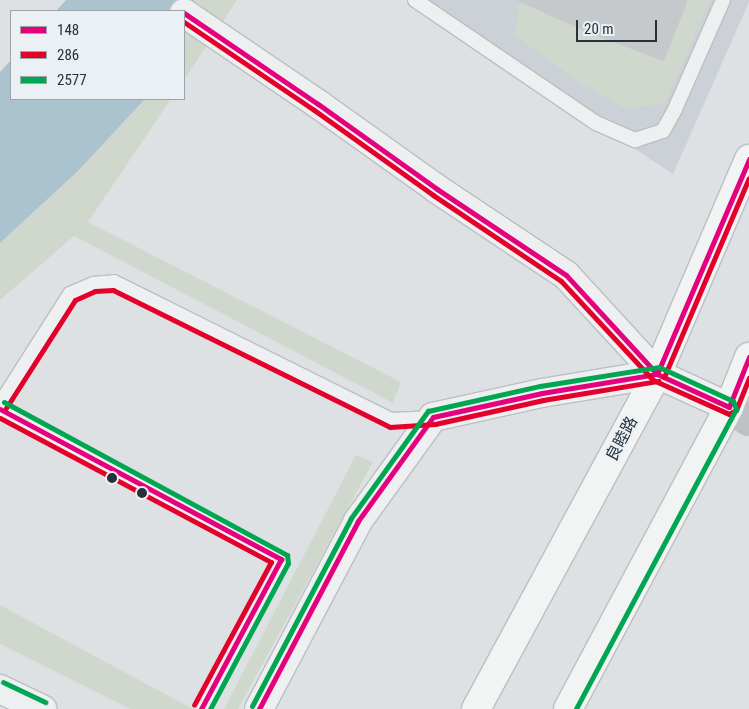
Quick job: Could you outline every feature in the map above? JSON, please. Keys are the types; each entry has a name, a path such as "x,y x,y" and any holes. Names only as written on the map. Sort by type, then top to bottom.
{"main road":[{"name":"良睦路","path":"476,709 657,374 749,159"},
{"path":"568,709 742,413 749,357"}],"street":[{"path":"164,0 179,10"},
{"path":"185,14 318,104 436,189 566,275 657,374 742,413"},
{"path":"259,709 358,521 433,418 542,393 657,374"},
{"path":"0,689 42,709"}],"lane":[{"path":"415,0 596,123 636,140 663,132 723,0"},
{"path":"0,404 70,294 93,284 114,282 391,420 433,418"},
{"path":"0,409 281,559 200,709"}],"shaded area":[{"path":"194,0 237,0 185,78 185,25"},
{"path":"409,0 749,0 749,2 673,174"},
{"path":"688,0 710,0 665,103 627,109 577,81 515,35 520,2 591,34 663,61"},
{"path":"144,100 170,100 88,222 401,382 393,403 74,236 0,300 0,243 78,171"},
{"path":"356,455 373,462 238,709 224,709"},
{"path":"0,605 193,709 130,709 0,644"}],"water":[{"path":"66,0 194,0 185,25 185,10 57,10"},
{"path":"10,61 10,100 144,100 78,171 0,243 0,72"}],"building":[{"path":"516,0 688,0 664,61 591,34"}],"transit line":[{"name":"148","path":"185,14 318,104 437,189 566,275 657,374 729,407"},
{"name":"286","path":"185,23 314,110 433,195 561,281 653,380 729,414 736,410 749,377"},
{"name":"148","path":"657,374 749,159"},
{"name":"286","path":"664,377 749,178"},
{"name":"286","path":"6,408 75,300 95,291 113,290 390,427 435,424 543,400 658,381"},
{"name":"148","path":"729,407 749,357"},
{"name":"2577","path":"252,706 351,518 428,411 540,386 659,367 733,401 736,409 576,709"},
{"name":"148","path":"433,417 542,393 657,374"},
{"name":"2577","path":"4,402 287,555 288,563 210,709"},
{"name":"148","path":"0,409 281,559"},
{"name":"148","path":"259,709 358,521 433,417"},
{"name":"286","path":"0,418 271,562 194,705"},
{"name":"148","path":"201,709 281,559"},
{"name":"2577","path":"3,682 45,702"}]}
